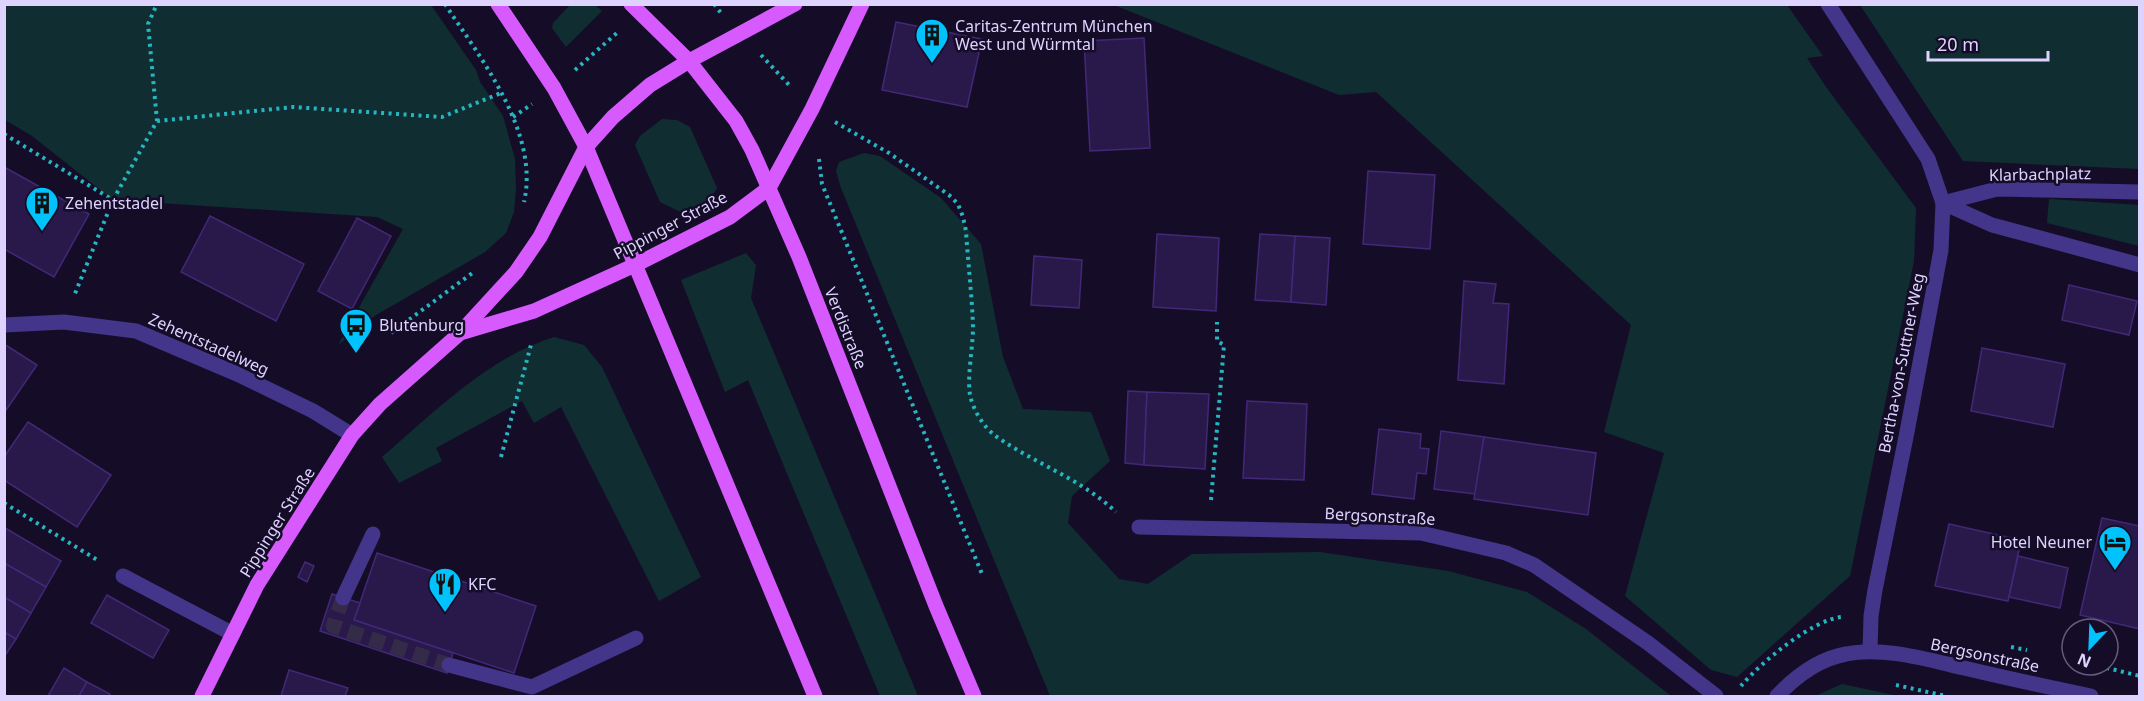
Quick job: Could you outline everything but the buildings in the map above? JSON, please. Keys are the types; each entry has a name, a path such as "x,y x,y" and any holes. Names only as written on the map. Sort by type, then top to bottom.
{"main road":[{"path":"498,4 554,88 586,147 815,696"},
{"name":"Pippinger Straße","path":"201,696 257,585 352,435 380,404 459,334 516,272 540,237 586,147 613,117 650,85 689,61 795,4"},
{"name":"Pippinger Straße","path":"459,334 534,310 635,265 730,217 769,188 812,109 862,4"},
{"name":"Verdistraße","path":"635,8 689,61 736,121 752,150 799,257 974,696"}],"street":[{"name":"Bertha-von-Suttner-Weg","path":"1828,4 1928,159 1943,203 1941,250 1875,590 1871,616 1870,651"},
{"name":"Klarbachplatz","path":"1943,203 1996,189 2139,192"},
{"path":"1943,203 1992,225 2139,265"},
{"name":"Zehentstadelweg","path":"4,325 64,322 136,331 237,374 313,411 352,435"},
{"name":"Bergsonstraße","path":"1139,527 1421,533 1506,553 1534,565 1620,624 1716,696"},
{"path":"343,598 373,534"},
{"path":"123,576 233,634"},
{"path":"449,665 532,687 636,638"},
{"path":"1777,696 1811,666 1845,654 1870,651"},
{"name":"Bergsonstraße","path":"1870,651 1928,660 2091,696"}],"path":[{"path":"64,322 113,201 157,121 148,24 158,4"},
{"path":"445,4 488,70 513,117 526,157 526,192 521,212"},
{"path":"513,117 554,88 635,8"},
{"path":"157,121 294,107 442,117 501,93"},
{"path":"831,120 889,153 949,195 958,204 966,231 973,328 970,394 981,420 994,435 1084,486 1105,501 1126,522 1139,527"},
{"path":"4,134 113,201"},
{"path":"818,155 822,184 982,574"},
{"path":"391,333 484,265"},
{"path":"1209,528 1224,345 1217,341 1217,322"},
{"path":"501,457 533,334"},
{"path":"4,503 123,576"},
{"path":"2120,671 2139,676"}],"green space":[{"path":"571,4 595,5 602,11 566,47 552,28 553,23"},
{"path":"4,5 431,5 476,70 480,82 503,116 515,159 516,189 514,212 506,233 485,252 376,315 338,345 403,229 377,217 113,200 32,136 5,120"},
{"path":"1114,5 1787,5 1823,56 1807,58 1916,208 1914,261 1850,576 1737,677 1711,670 1625,596 1664,453 1604,432 1631,325 1376,92 1339,95"},
{"path":"1860,5 2139,5 2139,169 1963,161"},
{"path":"662,119 677,120 690,127 717,188 708,203 683,213 660,202 635,145 640,136"},
{"path":"864,153 880,156 941,198 981,244 1003,357 1023,409 1091,412 1110,461 1072,496 1068,523 1119,579 1148,584 1192,554 1320,552 1448,571 1527,592 1586,629 1671,696 1050,696 841,188 836,171 839,162"},
{"path":"2049,199 2139,205 2139,246 2047,223"},
{"path":"746,253 756,265 751,298 918,696 880,696 748,380 725,392 681,280"},
{"path":"554,337 584,345 602,367 701,577 659,601 561,407 534,423 522,401 436,448 442,461 399,483 382,457 484,372 530,346"},
{"path":"1842,684 1898,696 1815,696"}],"tunnel":[{"path":"343,598 333,626 449,665"}],"place":[{"name":"Caritas-Zentrum München West und Würmtal","path":"932,64"},
{"name":"Zehentstadel","path":"42,232"},
{"name":"Blutenburg","path":"356,354"},
{"name":"Hotel Neuner","path":"2115,571"},
{"name":"KFC","path":"445,613"}]}
